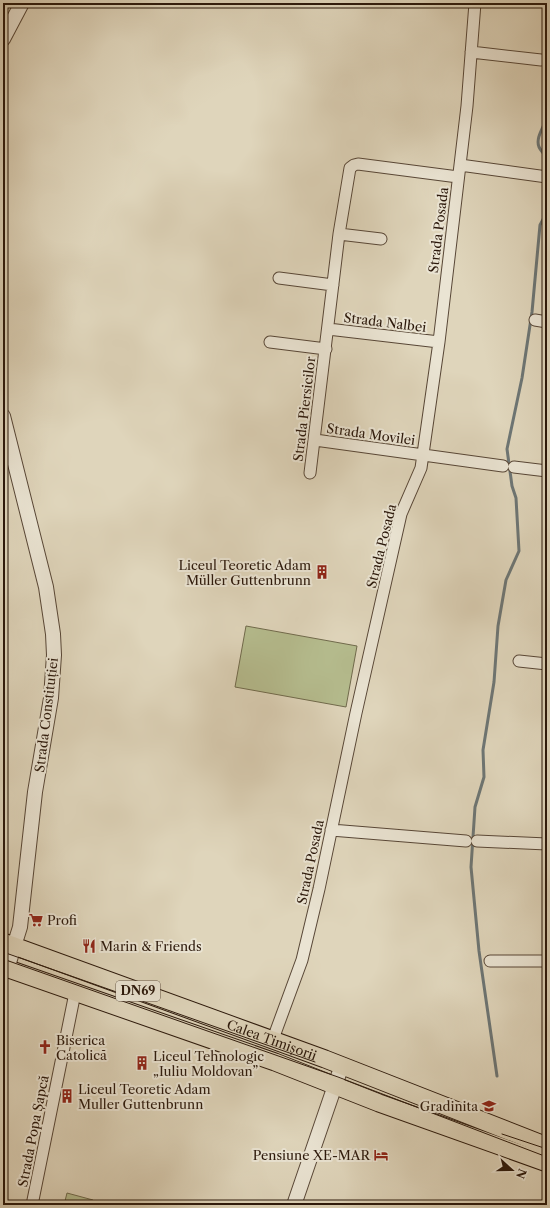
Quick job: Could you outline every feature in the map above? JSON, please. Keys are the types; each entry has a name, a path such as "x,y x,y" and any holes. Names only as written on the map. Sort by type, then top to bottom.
{"main road":[{"name":"Calea Timișorii","path":"9,944 273,1039 544,1143"},
{"name":"Calea Timișorii","path":"5,968 276,1062 387,1106 523,1155"},
{"name":"DN69","path":"523,1155 547,1163"}],"street":[{"path":"3,39 22,3"},
{"name":"Strada Posada","path":"273,1039 302,960 319,889 401,514 420,472 424,456 460,165 475,3"},
{"path":"471,52 541,60"},
{"name":"Strada Piersicilor","path":"310,473 339,234 350,168 358,164 458,177"},
{"path":"460,165 547,177"},
{"path":"339,234 381,239"},
{"path":"279,278 333,285"},
{"path":"536,320 547,322"},
{"name":"Strada Nalbei","path":"328,329 439,342"},
{"name":"Strada Piersicilor","path":"270,342 326,349"},
{"name":"Strada Constituției","path":"3,416 46,588 52,627 54,656 50,698 36,792 20,927 9,944 5,968"},
{"name":"Strada Movilei","path":"315,440 547,472"},
{"path":"518,661 547,664"},
{"path":"331,830 472,841 547,844"},
{"path":"490,961 547,960"},
{"name":"Strada Popa Șapcă","path":"32,1205 75,993"},
{"path":"294,1205 342,1065"},
{"path":"523,1155 527,1149 544,1143"}],"green space":[{"path":"246,626 357,646 346,707 235,687"},
{"path":"67,1193 93,1200 92,1205 64,1205"}],"waterway":[{"path":"547,116 538,139 539,147 547,158"},
{"path":"497,1076 479,951 471,867 475,807 484,777 483,750 494,682 498,626 506,580 519,551 516,498 512,486 507,449 522,378 532,312 540,225 547,212"}],"tram line":[{"path":"3,952 315,1062"},
{"path":"3,959 338,1077 547,1157"},
{"path":"502,1134 547,1149"}],"place":[{"name":"Liceul Teoretic Adam Müller Guttenbrunn","path":"322,572"},
{"name":"Profi","path":"36,920"},
{"name":"Marin & Friends","path":"89,946"},
{"name":"Biserica Catolică","path":"45,1047"},
{"name":"Liceul Tehnologic „Iuliu Moldovan”","path":"142,1063"},
{"name":"Liceul Teoretic Adam Muller Guttenbrunn","path":"67,1096"},
{"name":"Gradinita","path":"489,1106"},
{"name":"Pensiune XE-MAR","path":"381,1155"}]}
